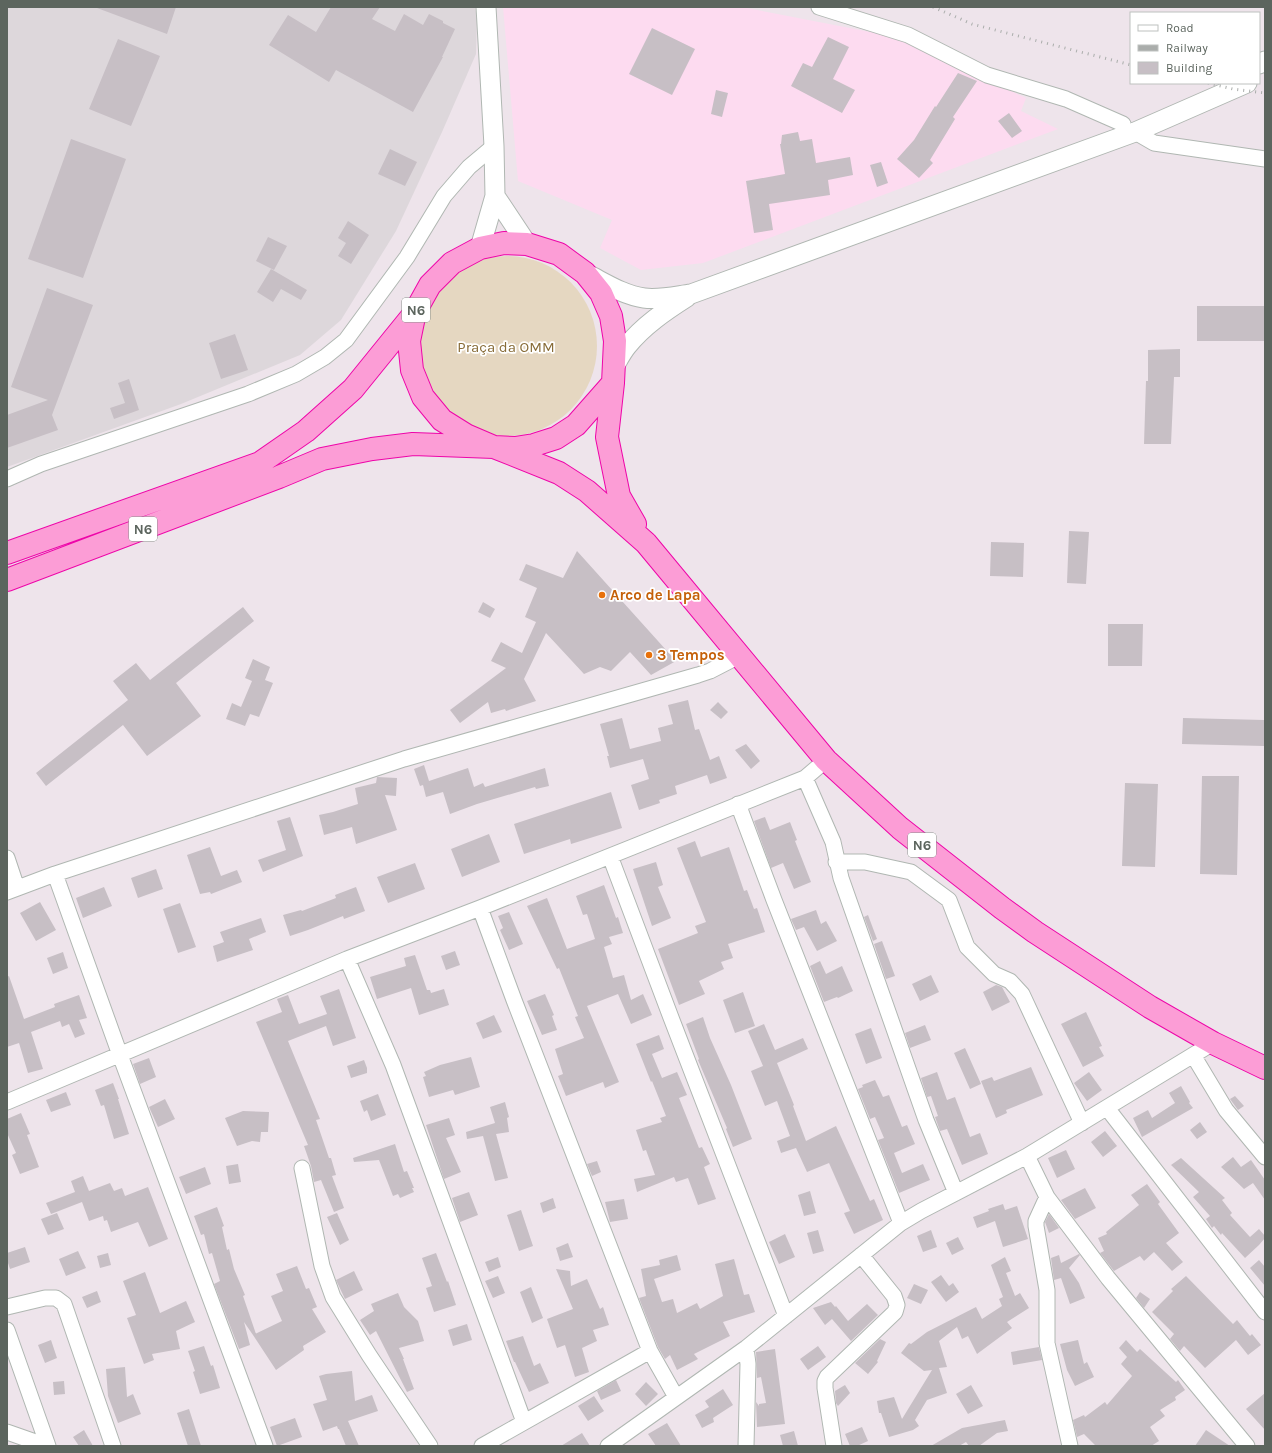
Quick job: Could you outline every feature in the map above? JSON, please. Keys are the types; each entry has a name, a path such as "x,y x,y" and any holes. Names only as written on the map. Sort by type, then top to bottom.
{"highway":[{"name":"N6","path":"7,553 260,463 306,431 353,389 415,312 430,284 452,263 480,248 504,243 527,244 559,254 585,273 601,293 611,316 615,341 614,375 606,436 618,496 646,543"},
{"name":"N6","path":"415,312 410,341 412,370 423,397 442,420 466,436 559,473 587,491 646,543 826,760 900,828 1035,932 1150,1007 1213,1043 1265,1068"},
{"name":"N6","path":"7,580 279,477 322,459 372,449 413,444 515,448 534,445 556,438 576,426 614,375"}],"street":[{"path":"480,248 495,196 494,146 486,7"},
{"path":"819,7 908,35 987,75 1066,100 1129,128 1154,142 1265,159"},
{"path":"1129,128 1213,84"},
{"path":"585,273 622,292 644,298 662,298 691,294 1057,160 1129,128 1244,84"},
{"path":"7,479 41,464 248,394 296,374 325,357 346,340 407,257 444,196 469,167 494,146"},
{"path":"495,196 527,244"},
{"path":"614,375 626,347 641,331 664,312 691,294"},
{"path":"7,858 12,890 56,874 404,759 698,675 710,671 739,656"},
{"path":"7,1102 347,959 480,908 805,778 826,760"},
{"path":"805,778 833,842 836,862 841,878 926,1120 956,1194"},
{"path":"738,804 774,900 901,1223"},
{"path":"610,856 786,1316"},
{"path":"836,862 865,862 911,872 949,900 967,947 994,974 1010,981 1022,994 1082,1123"},
{"path":"56,874 120,1055 265,1446"},
{"path":"480,908 514,1000 650,1351 676,1397"},
{"path":"347,959 393,1065 524,1422"},
{"path":"608,1446 746,1348 901,1223 921,1211 1028,1156 1213,1043"},
{"path":"1193,1055 1226,1110 1265,1157"},
{"path":"1106,1108 1265,1312"},
{"path":"1028,1156 1047,1197 1108,1278 1247,1446"},
{"path":"302,1168 322,1266 333,1296 364,1348 430,1446"},
{"path":"1047,1197 1036,1221 1036,1226 1047,1290 1047,1343 1070,1446"},
{"path":"834,1446 825,1388 826,1377 895,1312 897,1305 894,1296 861,1255"},
{"path":"7,1308 45,1298 56,1298 64,1304 111,1445"},
{"path":"7,1330 48,1446"},
{"path":"746,1348 748,1364 746,1446"},
{"path":"482,1446 650,1351"},
{"path":"7,1432 48,1446"}],"shaded area":[{"path":"7,7 475,7 477,17 476,54 396,231 341,320 300,355 181,404 7,467"},
{"path":"503,7 742,7 891,36 1026,98 1021,111 1058,129 703,263 641,270 600,248 612,220 518,181"}],"green space":[{"name":"Praça da OMM","path":"498,256 516,256 541,263 557,271 571,282 582,296 590,312 597,337 597,355 590,380 582,396 571,410 557,421 533,432 516,436 498,436 481,432 457,421 437,403 432,396 421,372 417,355 417,337 421,320 432,296 450,276 457,271 481,260"}],"building":[{"path":"176,7 167,34 97,8"},
{"path":"331,7 380,7 372,19 395,31 404,14 423,25 429,14 455,29 443,57 413,112 336,70 329,82 269,45 288,15 316,32"},
{"path":"652,28 695,49 672,95 629,74"},
{"path":"828,37 849,47 833,79 855,90 842,113 791,86 803,63 812,67"},
{"path":"118,39 160,56 131,126 89,109"},
{"path":"958,73 977,81 953,117 955,119 930,160 933,163 919,178 897,159 914,140"},
{"path":"716,90 728,93 722,117 711,114"},
{"path":"1009,113 1022,131 1012,138 998,121"},
{"path":"798,132 800,141 812,139 816,163 850,157 853,175 828,180 830,195 769,204 773,230 754,233 746,181 785,174 780,144 782,135"},
{"path":"71,139 126,159 83,278 28,259"},
{"path":"390,149 417,162 405,186 378,174"},
{"path":"881,162 888,183 877,187 870,165"},
{"path":"348,221 369,235 351,264 338,256 346,243 338,238"},
{"path":"268,237 287,246 274,270 256,261"},
{"path":"271,269 307,290 301,300 281,289 273,302 257,292"},
{"path":"47,288 93,305 52,415 58,430 7,448 7,415 48,400 11,387"},
{"path":"1197,306 1265,306 1265,341 1197,341"},
{"path":"235,334 248,370 221,379 209,343"},
{"path":"1180,349 1180,377 1174,377 1171,444 1144,444 1146,381 1148,381 1148,350"},
{"path":"129,379 139,410 114,419 110,408 125,403 118,383"},
{"path":"1069,531 1089,532 1086,584 1067,583"},
{"path":"991,542 1024,543 1023,577 990,576"},
{"path":"577,551 676,661 651,675 630,652 611,671 600,667 584,674 546,633 524,679 536,701 506,711 505,709 491,713 488,702 460,723 450,710 506,668 491,661 501,642 522,653 536,622 525,617 537,588 519,580 526,564 563,578"},
{"path":"483,602 495,609 490,618 478,612"},
{"path":"243,607 254,621 176,683 201,716 147,756 123,725 46,786 36,773 128,700 113,681 136,663 150,680"},
{"path":"1108,624 1143,624 1142,666 1108,666"},
{"path":"253,659 270,667 265,680 273,683 259,717 250,714 245,726 226,719 232,703 241,707 252,681 245,678"},
{"path":"688,700 695,730 699,729 710,760 719,756 727,778 710,784 707,775 675,786 677,794 659,800 660,803 639,810 631,785 649,779 643,759 610,768 607,756 609,756 600,724 622,718 630,749 661,741 658,728 673,724 668,705"},
{"path":"718,702 728,712 721,719 710,710"},
{"path":"1183,718 1264,720 1264,746 1182,744"},
{"path":"746,744 760,761 751,769 735,750"},
{"path":"424,765 429,781 468,768 474,787 483,783 485,787 545,768 549,786 536,789 535,787 477,804 450,814 443,792 426,797 423,785 420,786 414,769"},
{"path":"1202,776 1239,776 1237,875 1200,874"},
{"path":"377,777 397,778 396,796 385,795 397,830 356,844 352,827 324,835 319,815 358,804 355,788 376,783"},
{"path":"1125,783 1158,784 1155,867 1122,866"},
{"path":"611,792 622,828 571,844 570,839 524,854 514,824"},
{"path":"290,817 303,856 263,872 258,860 286,850 277,821"},
{"path":"765,817 770,830 790,822 797,840 795,841 811,882 794,889 783,863 771,868 754,821"},
{"path":"489,834 500,862 462,877 451,849"},
{"path":"695,841 701,857 729,847 744,891 747,890 754,909 757,908 765,932 728,944 733,958 721,962 724,969 699,981 705,994 679,1005 658,949 698,933 695,926 706,922 677,848"},
{"path":"210,847 221,876 237,870 242,882 211,894 210,892 200,894 187,855"},
{"path":"656,862 663,885 658,887 671,918 652,926 633,869"},
{"path":"415,863 425,889 388,903 377,877"},
{"path":"156,869 163,889 138,898 131,878"},
{"path":"604,885 616,918 618,917 623,933 609,937 612,944 604,947 613,978 624,975 631,1000 643,994 652,1015 631,1024 618,994 587,1006 619,1082 605,1088 603,1082 566,1096 558,1076 563,1074 555,1049 584,1038 575,1017 578,1016 559,968 557,969 527,906 547,898 567,949 595,939 587,914 583,915 576,896"},
{"path":"104,887 112,906 83,918 76,898"},
{"path":"356,887 365,911 344,919 343,916 290,936 283,915 302,911 336,898 335,895"},
{"path":"40,902 56,930 36,941 20,913"},
{"path":"180,903 196,947 178,953 163,909"},
{"path":"816,910 821,924 826,921 837,941 817,951 804,927 796,930 791,919"},
{"path":"509,912 523,944 509,950 500,930 503,928 498,916"},
{"path":"868,915 877,939 873,941 864,917"},
{"path":"261,918 266,932 249,939 253,950 217,962 213,946 224,942 220,932"},
{"path":"882,941 895,976 886,979 874,944"},
{"path":"455,951 460,965 446,970 441,956"},
{"path":"63,952 68,968 53,974 47,958"},
{"path":"415,955 427,990 430,990 431,993 444,989 449,1005 419,1015 411,988 377,999 370,977 406,966 404,958"},
{"path":"820,961 826,974 842,966 853,991 838,998 837,997 824,1002 810,966"},
{"path":"931,975 939,992 920,1001 912,984"},
{"path":"9,976 24,1019 55,1007 54,1004 79,995 87,1018 79,1020 85,1034 75,1038 69,1024 62,1027 60,1021 31,1032 43,1069 28,1073 19,1043 7,1047 7,977"},
{"path":"996,985 1002,987 1010,1002 992,1011 983,992"},
{"path":"339,989 356,1038 333,1046 326,1026 288,1041 320,1119 316,1120 336,1175 332,1176 344,1208 334,1212 321,1180 314,1182 311,1166 304,1146 308,1145 256,1022 282,1012 277,999 288,995 299,1024 327,1014 320,996"},
{"path":"743,992 755,1026 735,1033 723,1000"},
{"path":"545,994 554,1015 552,1016 557,1030 542,1035 527,1001"},
{"path":"1086,1012 1102,1046 1099,1047 1104,1056 1083,1067 1061,1024"},
{"path":"494,1015 502,1032 483,1039 476,1023"},
{"path":"703,1017 710,1038 731,1085 752,1139 733,1147 726,1129 727,1128 698,1060 699,1059 686,1024"},
{"path":"764,1024 775,1050 803,1038 808,1049 777,1063 794,1105 793,1106 806,1141 836,1126 870,1201 874,1199 883,1220 854,1234 844,1213 850,1211 829,1163 807,1172 796,1148 781,1153 777,1141 790,1136 777,1101 765,1106 751,1071 763,1066 748,1031"},
{"path":"925,1025 931,1040 910,1048 905,1033"},
{"path":"871,1028 882,1058 866,1064 855,1034"},
{"path":"659,1035 664,1049 652,1054 662,1078 677,1072 687,1095 679,1098 699,1148 702,1147 710,1164 704,1167 716,1199 698,1205 688,1178 676,1182 674,1177 637,1192 634,1179 655,1175 646,1150 643,1151 636,1130 662,1122 660,1118 666,1116 636,1044"},
{"path":"965,1048 981,1084 970,1089 954,1053"},
{"path":"471,1057 480,1087 455,1095 453,1090 429,1097 423,1077 426,1076 424,1072 440,1065"},
{"path":"149,1058 156,1077 140,1084 133,1064"},
{"path":"364,1060 367,1073 351,1078 347,1066"},
{"path":"1031,1067 1043,1095 1006,1110 1007,1113 996,1118 981,1081 992,1077 994,1081"},
{"path":"937,1072 947,1100 955,1097 970,1137 980,1133 988,1154 962,1165 947,1129 940,1131 935,1117 938,1116 931,1096 927,1097 921,1078"},
{"path":"1089,1072 1102,1090 1087,1101 1074,1083"},
{"path":"875,1080 883,1097 889,1095 902,1127 907,1125 915,1144 894,1153 902,1173 923,1164 930,1180 899,1193 878,1140 884,1138 875,1117 870,1119 858,1089 863,1087 862,1085"},
{"path":"113,1083 129,1134 114,1139 104,1105 101,1106 95,1090"},
{"path":"1181,1086 1193,1108 1142,1137 1133,1118 1148,1110 1152,1118 1175,1103 1169,1093"},
{"path":"66,1092 71,1105 51,1112 46,1100"},
{"path":"378,1094 386,1115 371,1121 367,1110 364,1112 360,1101"},
{"path":"1235,1096 1244,1106 1238,1110 1230,1099"},
{"path":"165,1099 175,1119 158,1127 149,1107"},
{"path":"505,1102 509,1117 507,1118 509,1132 496,1134 508,1178 495,1181 483,1136 467,1139 466,1132 495,1123 490,1107"},
{"path":"243,1111 269,1112 268,1132 261,1132 260,1142 252,1141 237,1146 225,1118"},
{"path":"21,1113 30,1134 27,1135 39,1167 20,1174 12,1155 16,1153 7,1133 7,1119"},
{"path":"449,1118 455,1135 446,1138 461,1172 444,1179 426,1125"},
{"path":"1200,1122 1207,1132 1197,1139 1190,1130"},
{"path":"1105,1131 1117,1146 1103,1157 1091,1142"},
{"path":"395,1144 404,1172 407,1171 414,1188 412,1188 414,1192 400,1198 398,1194 393,1196 379,1160 354,1162 353,1158"},
{"path":"1066,1150 1075,1169 1057,1178 1048,1158"},
{"path":"1233,1157 1241,1167 1251,1160 1265,1180 1265,1200 1253,1183 1244,1189 1221,1167"},
{"path":"1181,1158 1225,1198 1222,1200 1232,1213 1230,1215 1250,1237 1259,1229 1265,1236 1259,1245 1245,1258 1222,1233 1221,1235 1214,1226 1212,1228 1206,1219 1210,1216 1193,1197 1199,1192 1171,1165"},
{"path":"597,1161 601,1172 592,1176 587,1164"},
{"path":"238,1164 241,1182 229,1184 226,1166"},
{"path":"205,1167 211,1184 186,1194 179,1177"},
{"path":"83,1176 89,1191 110,1183 114,1191 122,1188 125,1196 148,1187 168,1239 149,1247 138,1222 111,1232 107,1220 104,1221 103,1216 89,1221 82,1202 51,1214 46,1203 75,1192 71,1181"},
{"path":"1147,1184 1160,1202 1158,1204 1179,1233 1166,1243 1183,1262 1172,1271 1154,1252 1144,1261 1140,1256 1114,1271 1100,1253 1104,1251 1098,1238 1107,1234 1106,1232 1139,1205 1131,1195"},
{"path":"1085,1188 1096,1208 1075,1219 1061,1200"},
{"path":"810,1191 816,1213 804,1216 798,1195"},
{"path":"469,1192 478,1215 460,1222 452,1198"},
{"path":"553,1198 556,1208 543,1213 540,1203"},
{"path":"624,1199 628,1219 610,1222 605,1202"},
{"path":"1003,1204 1005,1210 1017,1206 1028,1239 1003,1247 995,1221 977,1228 973,1217 989,1211 988,1209"},
{"path":"217,1207 224,1226 222,1227 227,1250 229,1249 234,1269 245,1295 243,1296 256,1334 253,1335 244,1322 250,1345 239,1349 214,1284 220,1281 212,1253 209,1254 204,1234 201,1235 194,1216"},
{"path":"521,1210 533,1246 519,1251 507,1215"},
{"path":"57,1213 64,1229 48,1235 41,1219"},
{"path":"337,1213 349,1240 340,1245 327,1217"},
{"path":"1049,1214 1059,1228 1049,1233 1045,1222"},
{"path":"818,1230 824,1251 813,1254 807,1233"},
{"path":"931,1230 937,1247 923,1252 917,1236"},
{"path":"785,1234 795,1257 779,1264 769,1242"},
{"path":"958,1237 964,1249 952,1255 946,1243"},
{"path":"568,1243 573,1257 560,1261 556,1248"},
{"path":"25,1247 30,1262 10,1269 7,1260 7,1253"},
{"path":"78,1251 86,1268 66,1276 59,1259"},
{"path":"108,1253 111,1265 100,1268 97,1256"},
{"path":"436,1253 456,1305 434,1312 426,1288 432,1286 422,1258"},
{"path":"1079,1254 1080,1255 1069,1268 1079,1283 1085,1298 1070,1304 1061,1278 1054,1280 1051,1258 1059,1255 1061,1263"},
{"path":"677,1255 681,1270 654,1279 662,1302 673,1299 677,1313 697,1303 700,1309 723,1296 715,1264 734,1259 744,1295 749,1294 755,1312 723,1322 730,1336 694,1354 698,1359 677,1370 670,1355 665,1359 658,1347 639,1298 646,1296 641,1269 660,1265 659,1260"},
{"path":"498,1257 501,1267 489,1272 485,1262"},
{"path":"1005,1257 1011,1271 1006,1273 1015,1296 1020,1293 1029,1308 1007,1322 1012,1328 977,1354 968,1336 962,1339 957,1327 939,1341 947,1367 939,1368 947,1393 927,1400 915,1420 919,1426 913,1430 889,1437 881,1413 879,1413 877,1401 894,1397 902,1419 932,1370 924,1371 901,1353 909,1343 911,1344 927,1332 976,1307 982,1319 1002,1306 999,1299 1003,1297 991,1265"},
{"path":"1259,1260 1265,1267 1265,1286 1250,1268"},
{"path":"297,1266 306,1289 309,1288 317,1307 312,1309 326,1332 303,1346 304,1350 276,1370 253,1335 282,1321 271,1296 283,1291 276,1274"},
{"path":"556,1269 570,1271 571,1286 587,1279 600,1309 603,1307 609,1325 593,1330 597,1341 582,1348 589,1372 575,1377 565,1345 557,1348 547,1319 573,1309"},
{"path":"354,1271 363,1290 345,1299 336,1280"},
{"path":"145,1272 160,1313 186,1301 195,1322 176,1331 180,1349 152,1354 154,1360 144,1364 127,1318 136,1315 123,1281"},
{"path":"941,1275 949,1286 953,1283 959,1292 946,1302 931,1282"},
{"path":"498,1276 505,1293 493,1298 485,1281"},
{"path":"1186,1276 1233,1324 1237,1320 1250,1336 1252,1334 1261,1345 1248,1355 1236,1340 1205,1368 1184,1346 1180,1351 1170,1339 1174,1334 1152,1312 1173,1291 1171,1289"},
{"path":"914,1284 928,1290 921,1304 907,1298"},
{"path":"531,1287 543,1318 532,1323 520,1292"},
{"path":"97,1291 101,1302 87,1308 82,1297"},
{"path":"1140,1292 1150,1299 1144,1308 1136,1298"},
{"path":"398,1293 404,1307 418,1321 424,1341 399,1348 414,1389 407,1392 376,1331 370,1335 360,1320 374,1311 371,1304"},
{"path":"831,1302 848,1321 867,1304 878,1315 851,1341 832,1319 825,1325 813,1308"},
{"path":"467,1324 472,1340 453,1346 448,1330"},
{"path":"523,1336 534,1366 540,1363 549,1383 529,1392 514,1362 506,1341"},
{"path":"880,1339 886,1342 877,1361 878,1362 868,1374 855,1363"},
{"path":"51,1340 57,1358 45,1363 38,1345"},
{"path":"1078,1340 1084,1364 1087,1362 1094,1377 1075,1386 1067,1370 1060,1344"},
{"path":"1126,1340 1137,1352 1140,1349 1176,1382 1178,1380 1185,1390 1175,1397 1176,1400 1160,1410 1165,1416 1150,1427 1159,1441 1151,1446 1096,1446 1084,1434 1077,1437 1073,1420 1084,1415 1085,1417 1105,1402 1107,1405 1132,1376 1121,1364 1127,1357 1119,1348"},
{"path":"204,1346 211,1366 213,1365 220,1388 200,1394 193,1372 195,1371 188,1351"},
{"path":"818,1346 826,1357 808,1370 800,1359"},
{"path":"1039,1347 1042,1360 1013,1365 1011,1352"},
{"path":"775,1349 785,1424 757,1427 756,1402 759,1406 759,1404 766,1403 761,1377 757,1378 756,1352"},
{"path":"125,1367 127,1397 133,1394 141,1414 118,1423 108,1396 106,1369"},
{"path":"352,1371 355,1401 372,1395 378,1411 348,1421 359,1446 346,1446 337,1426 323,1431 313,1404 327,1400 319,1376"},
{"path":"616,1380 621,1391 601,1400 597,1391"},
{"path":"64,1381 65,1394 54,1395 53,1382"},
{"path":"646,1382 658,1394 646,1406 635,1394"},
{"path":"845,1385 850,1393 838,1406 836,1403 835,1391"},
{"path":"971,1385 983,1406 968,1414 956,1394"},
{"path":"723,1389 733,1405 713,1418 714,1422 702,1428 695,1415 709,1407 705,1401"},
{"path":"1265,1393 1265,1430 1246,1409"},
{"path":"594,1396 604,1411 588,1421 578,1406"},
{"path":"189,1409 201,1446 188,1446 177,1413"},
{"path":"295,1418 302,1437 277,1446 270,1427"},
{"path":"1005,1420 1008,1431 997,1433 979,1446 969,1446 966,1442 959,1446 931,1446 962,1428"},
{"path":"667,1423 681,1446 656,1446 648,1434"},
{"path":"862,1427 868,1441 857,1446 850,1446 845,1434"},
{"path":"84,1430 93,1446 79,1446 73,1437"},
{"path":"1206,1430 1230,1446 1195,1446"},
{"path":"794,1431 798,1446 783,1446 780,1435"},
{"path":"582,1433 590,1446 561,1446"}],"railway":[{"path":"933,7 972,24 1130,65"},
{"path":"1212,84 1233,89 1265,93"}],"place":[{"name":"Arco de Lapa","path":"602,595"},
{"name":"3 Tempos","path":"649,655"}]}
